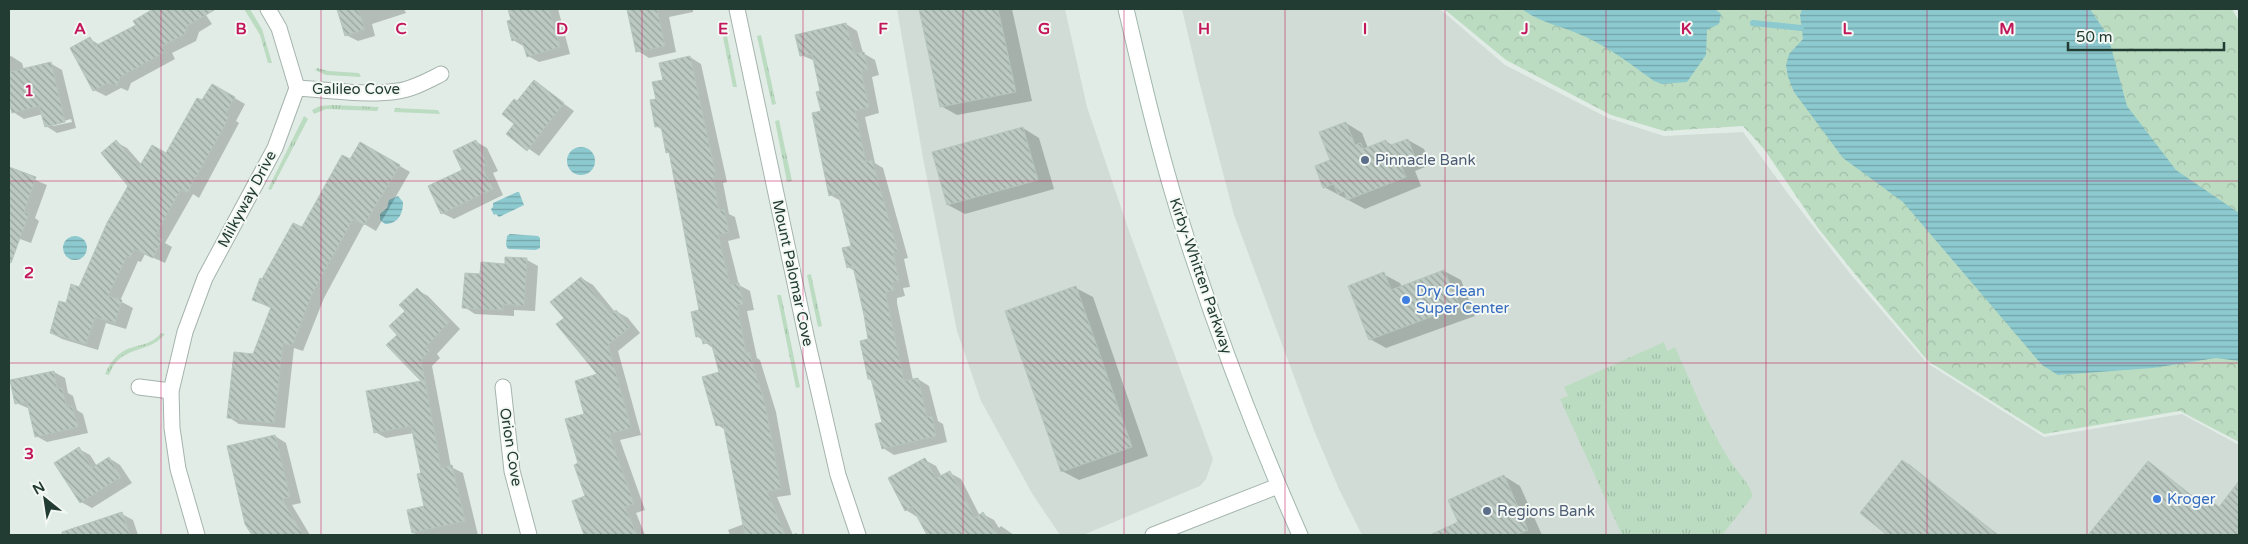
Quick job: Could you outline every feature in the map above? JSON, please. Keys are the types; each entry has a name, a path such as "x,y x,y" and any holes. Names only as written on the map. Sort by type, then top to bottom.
{"street":[{"path":"268,9 279,28 297,88"},
{"name":"Mount Palomar Cove","path":"737,9 807,340 838,475 858,535"},
{"name":"Kirby-Whitten Parkway","path":"1126,9 1148,100 1179,213 1219,334 1278,486 1300,535"},
{"name":"Galileo Cove","path":"297,88 368,92 398,91 425,82 441,74"},
{"name":"Milkyway Drive","path":"197,535 178,470 172,428 171,390 185,332 205,278 275,148 297,88"},
{"path":"139,387 171,390"},
{"name":"Orion Cove","path":"503,387 512,471 530,535"},
{"path":"1153,535 1278,486"}],"shaded area":[{"path":"897,9 1065,9 1087,107 1129,231 1213,459 1206,479 1200,486 1083,535 1060,535 1033,495 981,401 957,331 923,158"},
{"path":"1182,9 1440,9 1505,65 1608,118 1664,136 1743,132 1852,276 1927,363 2044,437 2182,414 2239,445 2239,535 1362,535 1339,489 1315,433 1234,215"}],"green space":[{"path":"244,9 250,9 262,29 272,63 268,63 260,35"},
{"path":"1444,9 2232,9 2239,21 2239,442 2180,411 2044,434 1928,361 1818,228 1764,149 1743,126 1664,131 1611,115 1506,60"},
{"path":"761,35 776,104 772,105 757,36"},
{"path":"727,36 737,87 733,87 723,37"},
{"path":"317,68 329,71 359,73 361,77 326,75 315,70"},
{"path":"320,106 379,107 377,111 326,109 314,114 312,110"},
{"path":"395,108 438,110 440,114 394,112"},
{"path":"304,116 308,119 271,190 268,189"},
{"path":"779,120 792,181 787,182 775,121"},
{"path":"811,274 822,326 818,327 807,275"},
{"path":"777,295 781,295 800,387 796,388"},
{"path":"161,333 165,334 158,341 120,358 109,375 105,374 119,355 133,347 147,343"},
{"path":"1664,342 1667,351 1675,347 1712,430 1752,493 1752,497 1722,535 1622,535 1560,399 1568,396 1564,387"}],"water":[{"path":"1522,9 1715,9 1721,14 1719,24 1707,30 1706,55 1687,82 1662,84 1654,81 1595,41 1537,18"},
{"path":"1802,9 2090,9 2108,36 2127,106 2176,170 2239,213 2239,361 2216,358 2153,368 2058,375 2042,365 1903,202 1843,158 1794,92 1786,65 1789,54 1803,39 1800,15"},
{"path":"581,147 591,151 595,161 591,171 581,175 571,171 567,161 571,151"},
{"path":"519,192 524,205 499,217 496,214 494,215 491,209 493,203"},
{"path":"398,196 403,202 401,214 390,224 385,224 380,220 380,214 387,208 389,200"},
{"path":"510,234 538,236 540,238 540,248 536,250 508,249 506,245 507,236"},
{"path":"75,236 83,240 87,248 83,256 75,260 67,256 63,248 67,240"}],"building":[{"path":"153,9 216,9 187,26 185,34 162,46 165,52 120,77 117,86 108,83 93,91 70,48 90,37 95,46 136,25 133,21"},
{"path":"337,9 358,9 365,29 345,36"},
{"path":"508,9 549,9 560,47 527,57 521,38 512,41 507,21 511,20"},
{"path":"627,9 657,9 665,46 636,52"},
{"path":"919,9 998,9 1016,92 940,107"},
{"path":"846,23 854,54 864,52 868,69 861,71 869,107 855,111 866,162 872,160 898,252 893,253 899,281 892,282 894,290 886,292 886,296 904,381 918,378 927,417 932,416 936,436 882,449 875,424 882,422 871,379 868,379 860,341 868,339 864,315 853,266 847,268 842,248 851,246 838,193 829,196 812,113 821,111 816,92 820,91 812,54 800,56 795,35"},
{"path":"690,56 716,176 713,177 719,211 724,209 729,232 718,235 730,285 739,283 743,304 737,305 746,353 749,352 765,404 781,489 767,491 785,535 745,535 723,423 716,426 702,377 719,372 711,342 703,344 701,336 696,337 691,312 699,310 669,152 666,153 661,126 655,127 650,100 656,99 652,82 663,80 659,63"},
{"path":"51,62 65,122 45,127 39,106 12,113 9,102 9,72"},
{"path":"534,80 564,103 527,151 506,134 514,124 502,114 514,99 517,101"},
{"path":"212,84 235,97 226,113 229,115 225,125 187,193 181,189 155,236 162,239 153,258 134,249 130,257 127,256 108,296 122,300 115,323 95,317 86,344 50,333 59,301 66,303 71,284 79,287 107,223 128,186 101,153 116,140 139,167 152,145 166,153 197,98 202,100"},
{"name":"Pinnacle Bank","path":"1346,122 1355,145 1361,143 1363,149 1386,140 1388,146 1408,139 1414,155 1399,161 1406,177 1347,200 1344,191 1338,194 1334,184 1323,188 1315,166 1330,160 1319,132"},
{"path":"1023,127 1038,180 947,205 932,152"},
{"path":"476,140 487,165 482,167 493,189 441,214 428,186 462,170 453,151"},
{"path":"360,142 400,165 364,225 353,219 313,292 292,346 283,343 274,423 227,418 234,352 253,354 271,307 252,300 260,278 262,279 293,223 302,227 342,155 350,159"},
{"path":"9,167 36,177 24,212 29,213 11,263 9,262"},
{"path":"505,257 527,258 524,306 503,304 503,310 462,308 465,273 480,274 481,262 505,264"},
{"name":"Dry Clean Super Center","path":"1444,270 1460,306 1369,340 1348,286 1384,272 1391,290"},
{"path":"581,277 611,314 616,310 630,327 608,345 631,428 609,434 634,504 625,507 637,535 584,535 572,501 585,496 574,465 578,463 565,419 584,414 575,381 597,374 556,324 564,318 550,302"},
{"path":"1076,286 1132,447 1061,472 1005,311"},
{"path":"417,288 449,322 426,347 430,351 421,359 441,468 452,465 465,521 412,533 407,510 424,506 417,474 421,473 411,426 374,433 366,391 421,381 386,345 397,335 389,326 405,311 399,305"},
{"path":"54,371 57,389 62,388 67,408 72,406 78,427 35,437 27,402 15,404 10,380"},
{"path":"275,435 290,497 282,499 303,535 252,535 245,524 227,446"},
{"path":"79,447 92,468 109,457 121,477 80,503 54,463"},
{"path":"925,458 936,478 950,471 975,518 983,512 998,535 927,535 912,507 905,511 888,478"},
{"path":"1902,460 1998,535 1887,535 1860,513"},
{"name":"Kroger","path":"2148,461 2200,502 2205,496 2219,507 2239,481 2239,535 2088,535"},
{"name":"Regions Bank","path":"1504,475 1528,530 1516,535 1430,535 1458,522 1448,500"},
{"path":"122,512 130,535 62,535 62,532"}],"waterway":[{"path":"1753,23 1801,28"}],"place":[{"name":"Pinnacle Bank","path":"1365,160"},
{"name":"Dry Clean Super Center","path":"1406,300"},
{"name":"Kroger","path":"2157,499"},
{"name":"Regions Bank","path":"1487,511"}]}
